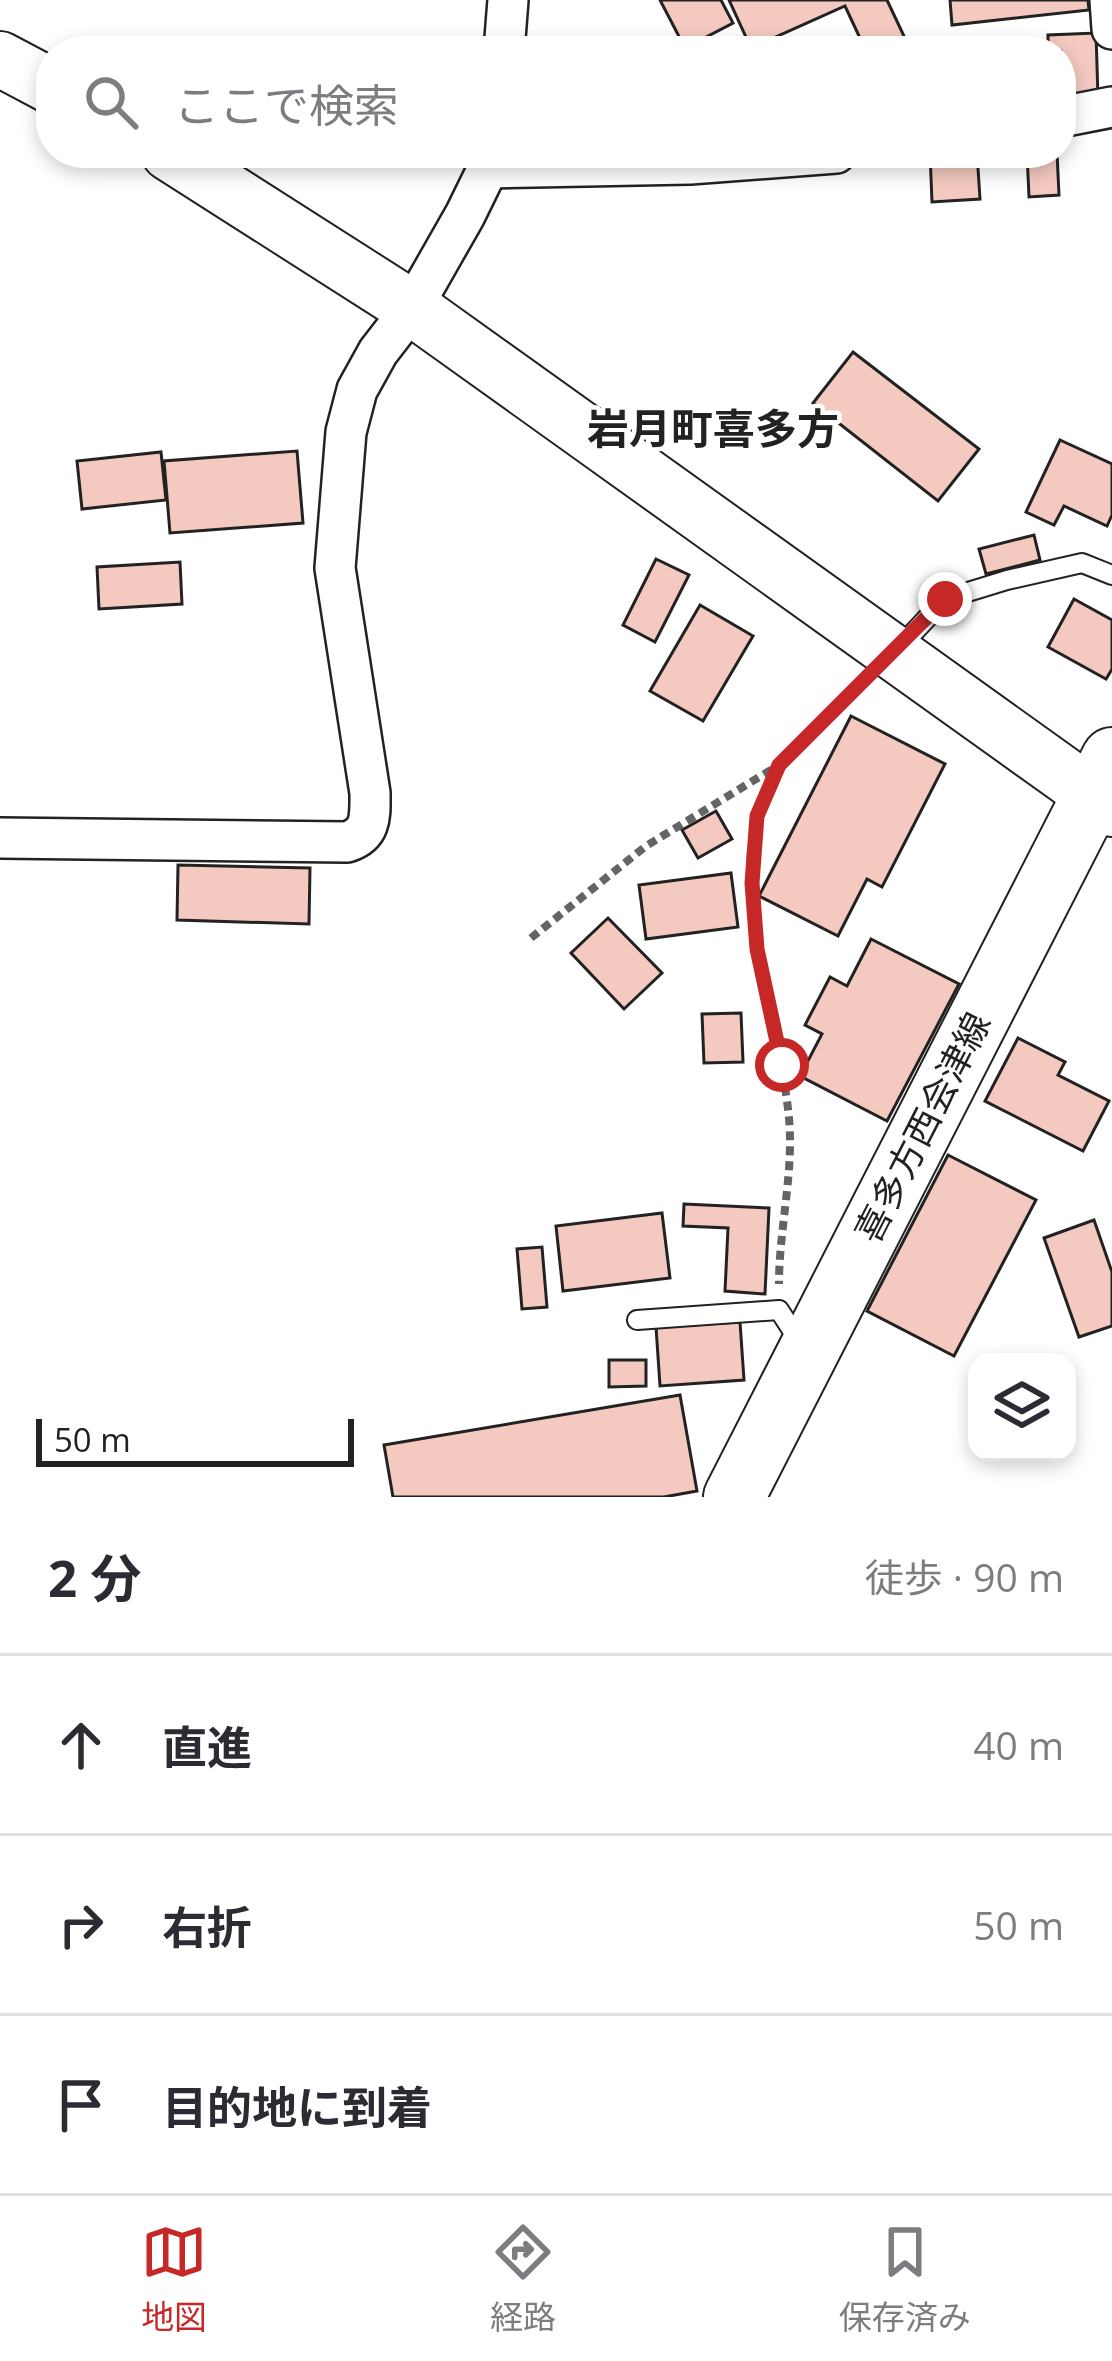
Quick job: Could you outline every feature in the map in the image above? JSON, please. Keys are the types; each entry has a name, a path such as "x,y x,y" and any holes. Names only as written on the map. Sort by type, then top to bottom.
{"main road":[{"name":"喜多方西会津線","path":"734,1497 793,1332 1105,788"}],"street":[{"path":"505,36 508,0"},
{"path":"1110,0 1112,29"},
{"path":"0,59 36,78"},
{"path":"1076,116 1112,107"},
{"path":"193,168 412,308 892,655 1105,788"},
{"path":"0,838 347,842 361,837 370,823 370,793 334,568 346,432 357,390 378,352 412,308 485,168"}],"lane":[{"path":"892,655 945,599 1082,563 1112,575"},
{"path":"637,1320 793,1332"}],"path":[{"path":"531,938 646,846 779,765 892,655"},
{"path":"779,765 757,816 752,883 757,949 789,1120 793,1332"}],"building":[{"path":"660,0 721,0 733,23 708,36 679,36"},
{"path":"729,0 887,0 904,36 859,36 845,6 778,36 746,36"},
{"path":"950,0 1088,0 1089,10 952,25"},
{"path":"1096,33 1098,98 1076,99 1076,36 1048,35"},
{"path":"931,168 978,168 980,199 932,202"},
{"path":"1028,168 1058,168 1059,195 1029,197"},
{"path":"853,352 979,449 938,501 813,403"},
{"path":"1060,440 1112,464 1112,515 1107,526 1064,506 1054,525 1026,512"},
{"path":"297,451 303,523 170,533 164,461"},
{"path":"161,452 166,500 82,509 77,461"},
{"path":"1034,535 1040,560 986,574 979,549"},
{"path":"656,559 689,575 655,642 623,625"},
{"path":"180,562 182,604 99,609 97,567"},
{"path":"1074,599 1112,620 1112,669 1106,679 1048,647"},
{"path":"700,605 753,636 703,721 650,691"},
{"path":"851,716 945,764 882,887 867,879 838,936 759,896"},
{"path":"716,811 732,839 698,858 682,830"},
{"path":"178,865 310,868 309,924 177,920"},
{"path":"731,873 738,927 646,939 639,885"},
{"path":"608,918 662,973 624,1009 571,953"},
{"path":"871,939 959,984 887,1121 800,1076 822,1034 805,1025 830,977 847,986"},
{"path":"741,1013 743,1062 704,1063 702,1014"},
{"path":"1018,1038 1065,1062 1058,1075 1109,1101 1083,1151 985,1101"},
{"path":"948,1155 1036,1200 954,1356 867,1311"},
{"path":"684,1204 769,1208 765,1294 725,1291 728,1228 683,1226"},
{"path":"662,1213 670,1278 563,1291 556,1226"},
{"path":"1094,1220 1112,1272 1112,1326 1079,1337 1044,1238"},
{"path":"542,1247 547,1307 522,1309 517,1249"},
{"path":"740,1322 744,1380 660,1386 656,1327"},
{"path":"609,1360 646,1360 646,1386 609,1387"},
{"path":"680,1395 697,1491 664,1497 393,1497 384,1445"}],"district":[{"name":"岩月町喜多方","path":"713,427"}],"route":[{"path":"782,1065 757,949 752,883 757,816 779,765 945,599"}]}
